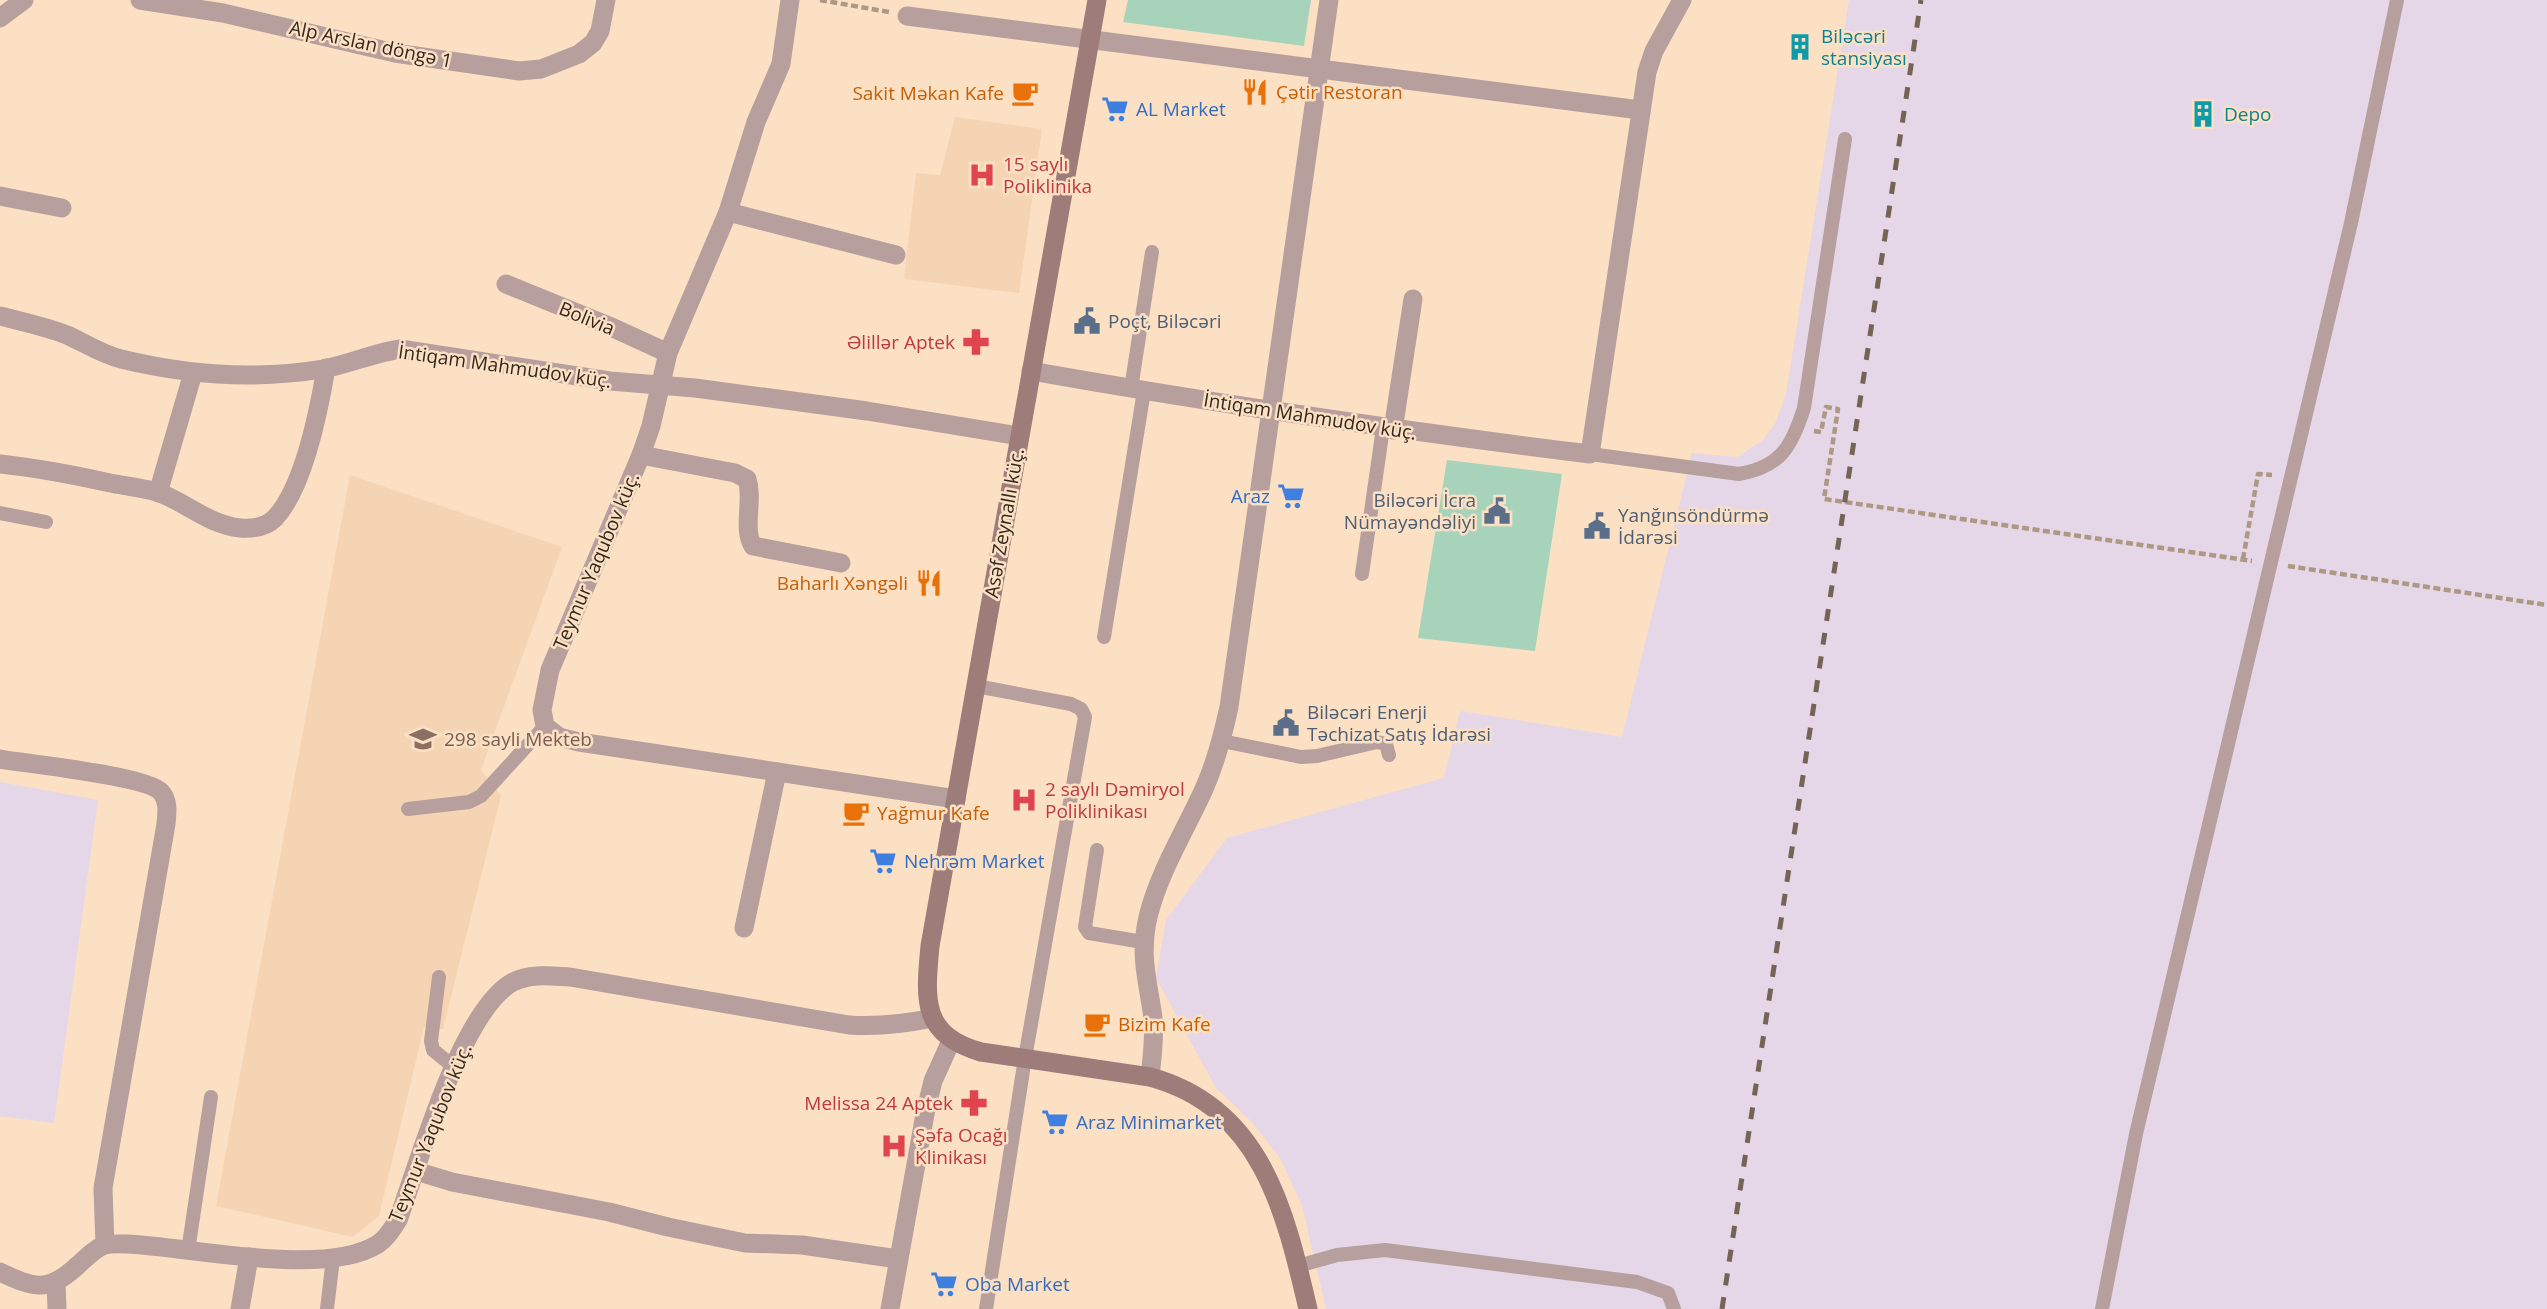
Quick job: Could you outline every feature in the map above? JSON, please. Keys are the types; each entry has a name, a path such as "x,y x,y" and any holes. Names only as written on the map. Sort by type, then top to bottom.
{"main road":[{"name":"Asəf Zeynallı küç.","path":"951,1041 940,1031 933,1017 927,990 930,946 1097,0"},
{"path":"951,1041 981,1052 1150,1077 1175,1084 1215,1108 1240,1132 1273,1189 1298,1266 1308,1309"}],"street":[{"path":"0,18 24,0"},
{"name":"Alp Arslan döngə 1","path":"140,0 223,13 395,53 519,71 541,69 579,54 593,43 600,32 606,0"},
{"name":"Teymur Yaqubov küç.","path":"545,726 542,710 550,670 641,456 667,353 728,212 756,122 781,64 790,0"},
{"path":"1150,1077 1153,1031 1145,980 1143,942 1156,892 1205,788 1222,741 1229,707 1329,0"},
{"path":"1590,454 1647,72 1654,51 1682,0"},
{"path":"907,16 1640,110"},
{"path":"0,196 62,208"},
{"path":"728,212 896,255"},
{"name":"Bolivia","path":"506,284 667,353"},
{"path":"1388,429 1413,299"},
{"name":"İntiqam Mahmudov küç.","path":"0,316 46,327 118,359 193,373 222,375 301,372 400,349 610,381 867,411 1019,436"},
{"path":"0,464 55,471 158,492 220,523 241,528 264,526 275,518 288,498 304,462 318,413 326,368"},
{"name":"İntiqam Mahmudov küç.","path":"1031,371 1388,429 1590,454"},
{"path":"158,492 193,373"},
{"path":"641,456 735,473 747,479 751,490 748,538 753,546 841,563"},
{"path":"545,726 559,737 579,742 957,799"},
{"path":"0,759 135,780 159,789 167,800 166,824 103,1188 104,1245 56,1283 44,1286 27,1283 0,1272"},
{"path":"744,928 777,772"},
{"name":"Teymur Yaqubov küç.","path":"104,1245 129,1244 249,1257 332,1258 367,1249 388,1236 398,1220 437,1109 472,1030 492,1000 511,983 533,976 570,977 849,1025 900,1025 933,1017"},
{"path":"890,1309 933,1081 951,1041"},
{"path":"416,1171 452,1182 609,1212 745,1243 802,1245 898,1259"},
{"path":"240,1309 249,1257"},
{"path":"56,1283 57,1309"}],"lane":[{"path":"2102,1309 2136,1134 2351,223 2397,0"},
{"path":"1590,454 1739,474 1759,471 1776,460 1790,445 1804,408 1845,139"},
{"path":"1104,637 1137,390 1152,253"},
{"path":"1362,575 1388,429"},
{"path":"0,513 46,522"},
{"path":"976,686 1071,704 1081,709 1085,717 1025,1058 986,1309"},
{"path":"408,809 469,802 481,796 545,726"},
{"path":"1222,741 1301,757 1317,757 1377,742 1386,744 1390,755"},
{"path":"1097,850 1085,927 1089,933 1143,942"},
{"path":"439,976 431,1041 433,1050 454,1067"},
{"path":"188,1251 211,1097"},
{"path":"1298,1266 1358,1252 1398,1252 1637,1282 1668,1293 1674,1309"},
{"path":"327,1309 332,1258"}],"path":[{"path":"820,0 907,16"},
{"path":"1821,432 1826,407 1838,409 1824,499 2256,561"},
{"path":"2242,559 2258,474"},
{"path":"2284,566 2547,606"}],"shaded area":[{"path":"1849,0 2547,0 2547,1309 1326,1309 1302,1205 1280,1158 1252,1122 1216,1088 1156,978 1166,920 1227,838 1444,778 1460,711 1622,737 1692,453 1737,457 1763,440 1776,422 1786,394"},
{"path":"955,117 1042,129 1019,293 904,279 916,173 940,175"},
{"path":"350,475 562,547 481,770 501,796 443,1029 424,1027 379,1216 353,1237 216,1206"},
{"path":"0,782 98,800 54,1123 0,1116"}],"green space":[{"path":"1128,0 1311,0 1304,46 1123,22"},
{"path":"1447,460 1562,474 1535,651 1418,638"}],"railway":[{"path":"1722,1309 1921,0"}],"place":[{"name":"Biləcəri stansiyası","path":"1800,47"},
{"name":"Çətir Restoran","path":"1255,92"},
{"name":"Sakit Məkan Kafe","path":"1025,93"},
{"name":"AL Market","path":"1115,109"},
{"name":"Depo","path":"2203,114"},
{"name":"15 saylı Poliklinika","path":"982,175"},
{"name":"Poçt, Biləcəri","path":"1087,321"},
{"name":"Əlillər Aptek","path":"976,342"},
{"name":"Araz","path":"1291,496"},
{"name":"Biləcəri İcra Nümayəndəliyi","path":"1497,511"},
{"name":"Yanğınsöndürmə İdarəsi","path":"1597,526"},
{"name":"Baharlı Xəngəli","path":"929,583"},
{"name":"Biləcəri Enerji Təchizat Satış İdarəsi","path":"1286,723"},
{"name":"298 sayli Mekteb","path":"423,739"},
{"name":"2 saylı Dəmiryol Poliklinikası","path":"1024,800"},
{"name":"Yağmur Kafe","path":"856,813"},
{"name":"Nehrəm Market","path":"883,861"},
{"name":"Bizim Kafe","path":"1097,1024"},
{"name":"Melissa 24 Aptek","path":"974,1103"},
{"name":"Araz Minimarket","path":"1055,1122"},
{"name":"Şəfa Ocağı Klinikası","path":"894,1146"},
{"name":"Oba Market","path":"944,1284"}]}
